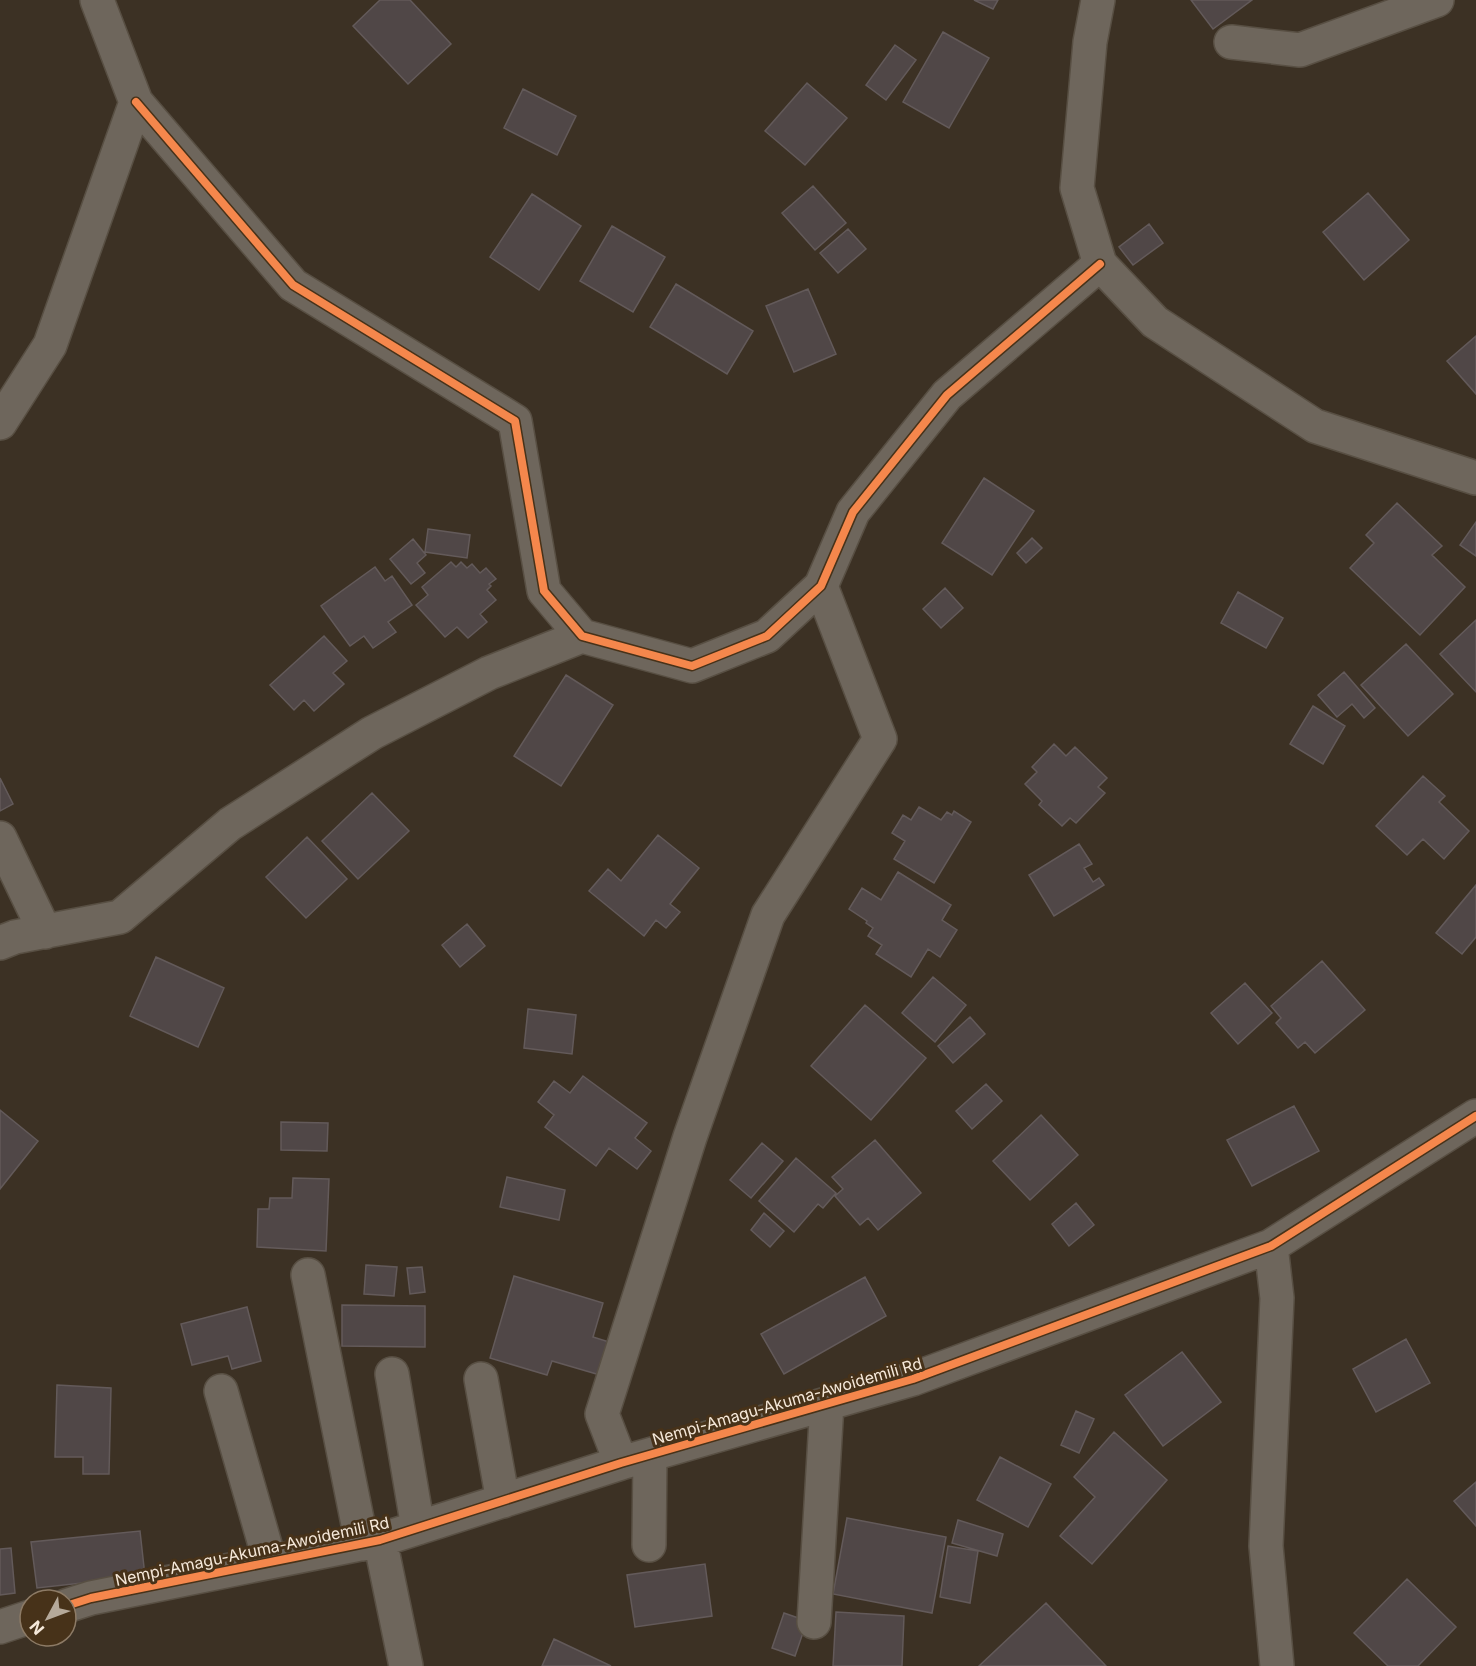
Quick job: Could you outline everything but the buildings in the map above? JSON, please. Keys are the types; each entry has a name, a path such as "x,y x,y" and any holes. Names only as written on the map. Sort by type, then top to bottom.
{"street":[{"path":"97,0 136,102 293,285 515,421 543,591 582,636 692,666 767,636 821,586 853,512 947,395 1100,264"},
{"path":"1098,0 1090,42 1077,188 1100,264 1155,322 1315,426 1476,478"},
{"path":"1231,42 1300,50 1437,0"},
{"path":"0,423 50,345 136,102"},
{"path":"649,1545 636,1459 602,1414 690,1137 768,915 880,739 821,586"},
{"path":"0,943 120,917 230,824 372,733 489,673 582,636"},
{"path":"0,838 45,932"},
{"name":"Nempi-Amagu-Akuma-Awoidemili Rd","path":"78,1602 371,1542 636,1459 913,1379 1271,1246 1476,1116"},
{"path":"1271,1246 1277,1298 1266,1546 1277,1666"},
{"path":"308,1275 371,1542 406,1666"},
{"path":"392,1374 418,1528"},
{"path":"481,1379 503,1501"},
{"path":"221,1391 270,1562"},
{"path":"814,1622 827,1404"},
{"path":"0,1627 18,1621"}],"cycle path":[{"path":"136,102 293,285 515,421 544,591 582,636 692,666 767,636 821,586 853,512 947,395 1100,264"},
{"path":"78,1602 380,1540 621,1463 913,1379 1271,1246 1476,1116"}]}
